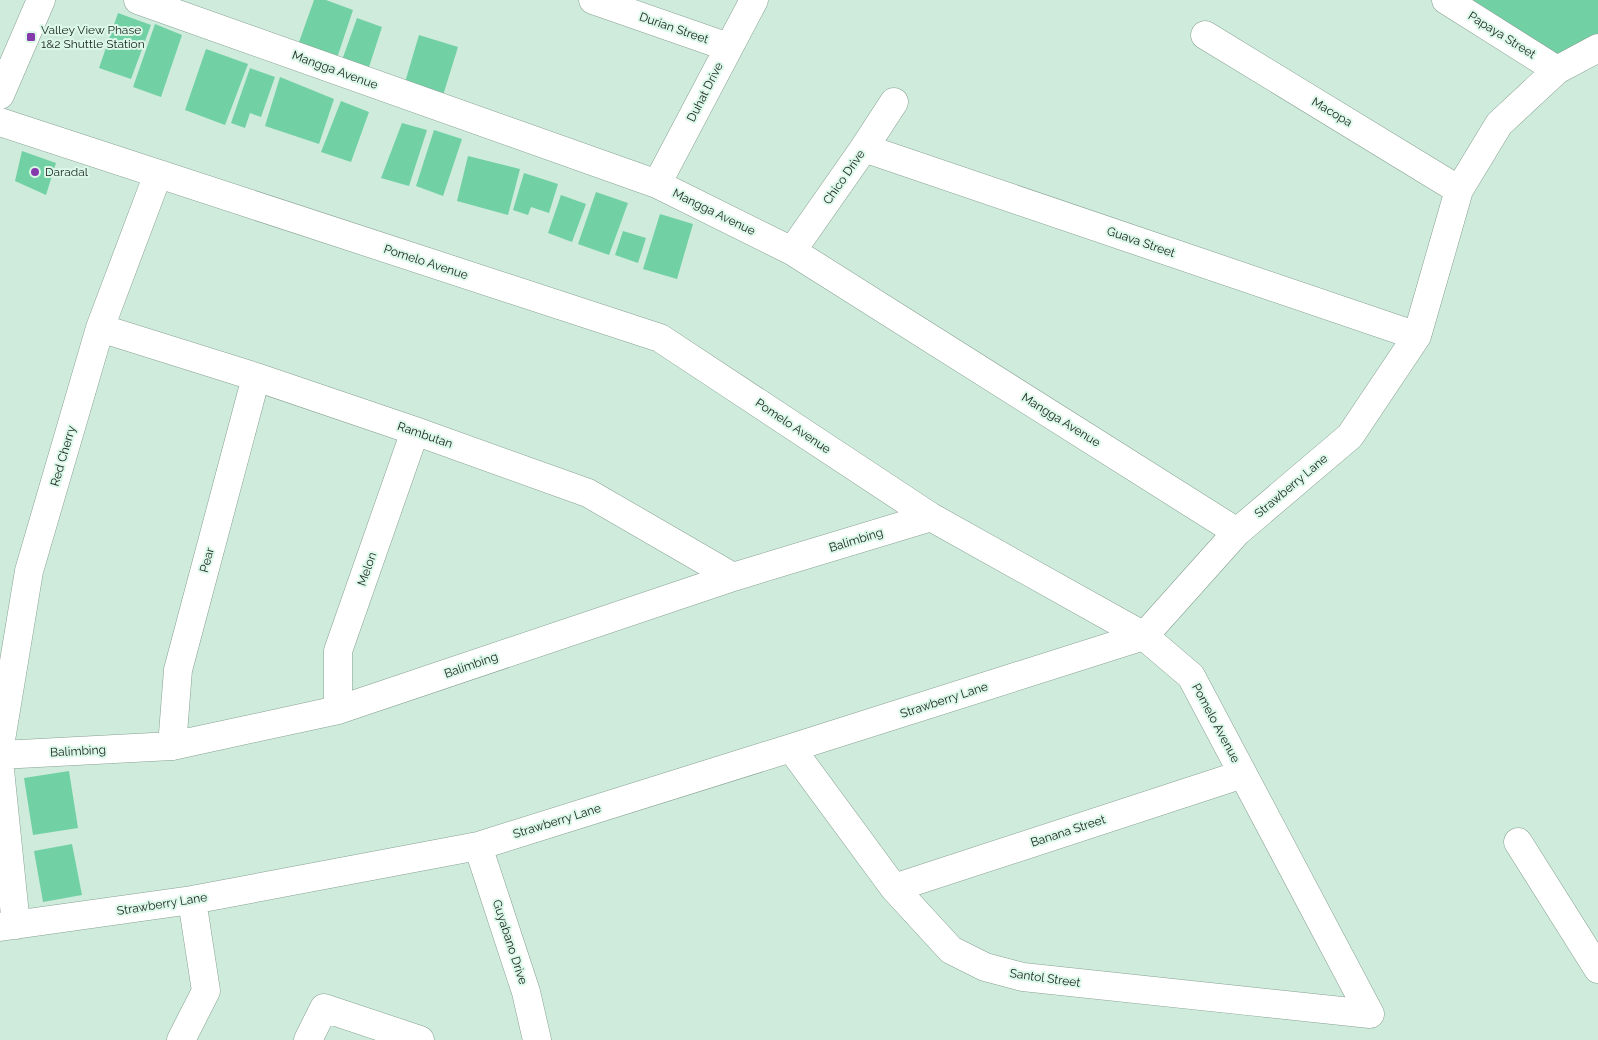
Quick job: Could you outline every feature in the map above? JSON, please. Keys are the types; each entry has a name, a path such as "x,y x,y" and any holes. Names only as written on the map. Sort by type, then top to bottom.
{"street":[{"path":"0,95 41,0"},
{"name":"Mangga Avenue","path":"138,0 657,184 792,251 1237,532"},
{"name":"Durian Street","path":"593,0 728,47"},
{"name":"Duhat Drive","path":"657,184 754,0"},
{"name":"Papaya Street","path":"1446,0 1557,70"},
{"name":"Macopa","path":"1205,34 1459,190"},
{"name":"Strawberry Lane","path":"8,926 192,900 478,846 1144,636 1237,532 1350,436 1417,336 1459,190 1499,124 1557,70 1598,48"},
{"name":"Chico Drive","path":"792,251 894,102"},
{"name":"Pomelo Avenue","path":"0,122 660,338 931,517 1144,636 1191,676 1370,1014"},
{"name":"Guava Street","path":"864,148 1417,336"},
{"name":"Red Cherry","path":"0,746 29,571 100,328 158,174"},
{"name":"Rambutan","path":"100,328 256,377 588,493 733,578"},
{"name":"Pear","path":"172,746 178,670 256,377"},
{"name":"Melon","path":"338,710 338,651 415,431"},
{"name":"Balimbing","path":"0,755 172,746 338,710 733,578 931,517"},
{"name":"Santol Street","path":"792,748 894,888 951,950 985,966 1023,977 1370,1014"},
{"path":"0,770 8,926"},
{"name":"Banana Street","path":"894,888 1243,774"},
{"path":"1518,842 1598,969"},
{"name":"Guyabano Drive","path":"478,846 526,992 537,1040"},
{"path":"181,1040 206,991 192,900"},
{"path":"308,1040 324,1008 420,1040"}],"building":[{"path":"314,0 326,0 353,10 337,58 298,45"},
{"path":"1456,0 1598,0 1598,38 1559,65"},
{"path":"118,13 151,25 131,79 99,68"},
{"path":"357,18 382,27 367,73 341,63"},
{"path":"155,24 182,35 161,97 133,87"},
{"path":"419,35 458,47 441,102 403,89"},
{"path":"206,49 248,64 225,125 185,110"},
{"path":"250,68 275,77 261,117 250,113 245,128 231,123"},
{"path":"280,77 334,99 319,144 265,126"},
{"path":"341,101 369,112 351,162 321,152"},
{"path":"402,123 427,130 409,186 381,178"},
{"path":"434,130 462,139 443,196 416,186"},
{"name":"Daradal","path":"22,151 56,163 46,195 15,181"},
{"path":"468,156 520,169 508,215 457,201"},
{"path":"524,173 558,184 549,213 531,207 528,215 513,210"},
{"path":"596,192 628,203 609,255 578,244"},
{"path":"561,195 586,204 572,242 548,233"},
{"path":"660,214 693,224 677,279 643,269"},
{"path":"623,231 646,238 638,263 615,255"},
{"path":"69,771 78,828 33,835 24,778"},
{"path":"72,844 82,895 43,902 34,851"}],"place":[{"name":"Valley View Phase 1&2 Shuttle Station","path":"31,37"},
{"name":"Daradal","path":"35,172"}]}
